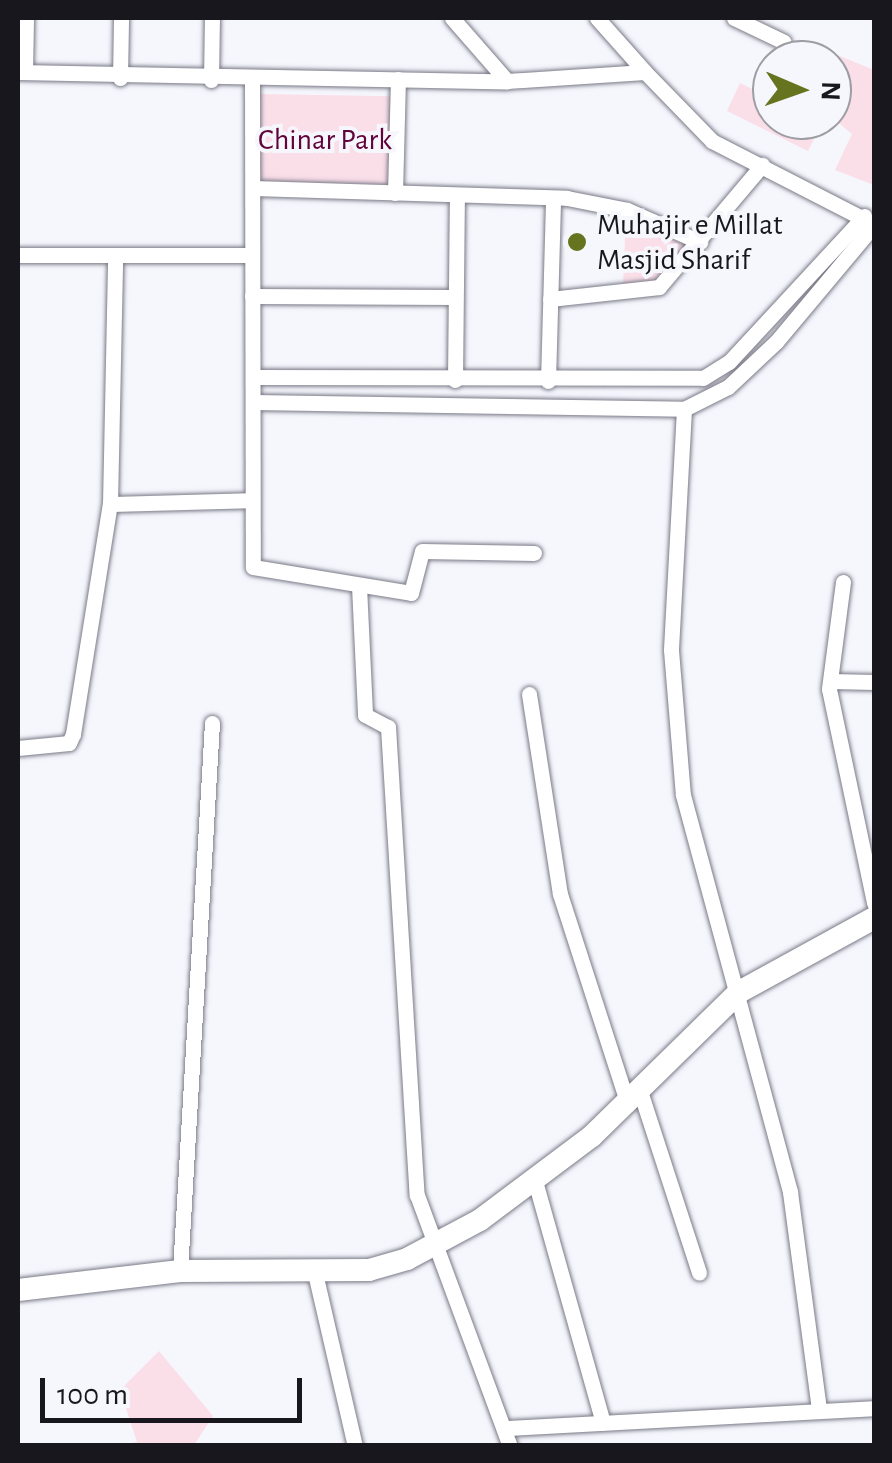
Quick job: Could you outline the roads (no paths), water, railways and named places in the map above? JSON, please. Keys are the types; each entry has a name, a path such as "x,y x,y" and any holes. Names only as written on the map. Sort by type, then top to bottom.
{"street":[{"path":"26,18 21,72 211,80 507,81 645,72"},
{"path":"120,78 121,18"},
{"path":"211,80 212,18"},
{"path":"452,18 507,81"},
{"path":"253,377 703,378 729,362 866,215 712,140 597,18"},
{"path":"734,18 780,40"},
{"path":"395,193 398,79"},
{"path":"252,80 250,500 258,571 415,592 428,550 534,553"},
{"path":"550,298 659,287 762,166"},
{"path":"253,188 554,198 627,210 700,242"},
{"path":"455,380 456,195"},
{"path":"548,380 554,198"},
{"path":"252,402 684,409 752,365 874,225"},
{"path":"18,255 252,255"},
{"path":"18,748 74,734 110,504 115,257"},
{"path":"252,296 455,297"},
{"path":"684,409 673,720 695,852 740,992 790,1192 819,1408"},
{"path":"110,504 250,500"},
{"path":"843,582 831,681 874,903"},
{"path":"359,586 365,714 388,727 417,1195 510,1446"},
{"path":"831,681 874,682"},
{"path":"528,694 560,894 700,1273"},
{"path":"180,1271 212,723"},
{"path":"18,1290 180,1271 369,1270 437,1244 535,1180 634,1097 740,992 874,918"},
{"path":"535,1180 603,1423"},
{"path":"314,1273 355,1446"},
{"path":"506,1428 874,1408"}],"place":[{"name":"Muhajir e Millat Masjid Sharif","path":"577,242"}],"park label":[{"name":"Chinar Park","path":"325,140"}]}
